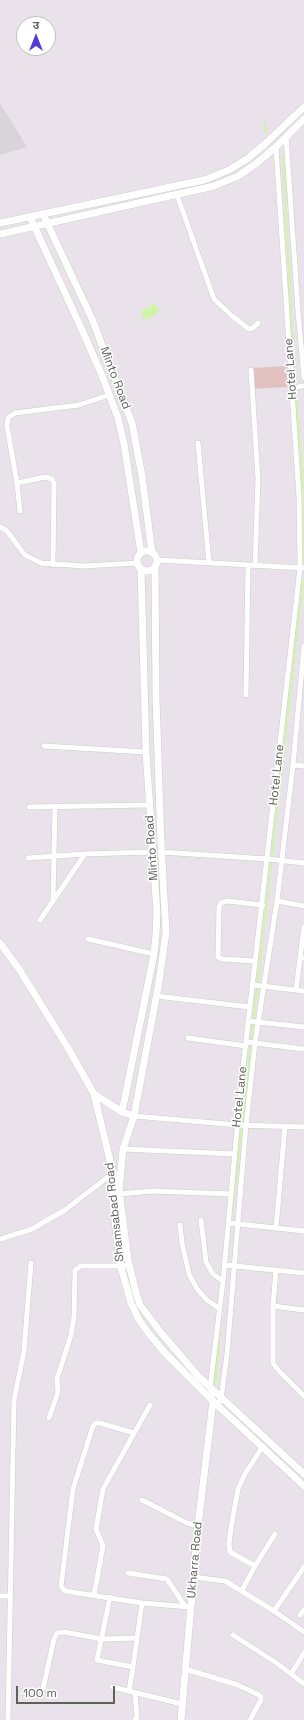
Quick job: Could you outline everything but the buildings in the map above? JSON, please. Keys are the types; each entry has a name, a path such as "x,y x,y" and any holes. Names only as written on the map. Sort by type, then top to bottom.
{"street":[{"path":"0,223 204,180 229,170 247,159 304,107"},
{"path":"0,234 214,186 238,176 258,163 304,119"},
{"name":"Hotel Lane","path":"286,136 304,378"},
{"name":"Hotel Lane","path":"210,1388 223,1281 230,1266 234,1224 231,1194 248,1021 302,568 299,497 276,147"},
{"path":"176,195 214,298 230,316 249,329 254,328 258,323"},
{"name":"Minto Road","path":"43,214 94,325 132,423 142,476 152,553"},
{"name":"Minto Road","path":"30,217 82,330 118,418 124,444 141,553"},
{"path":"285,274 295,273"},
{"path":"297,295 304,296"},
{"path":"298,311 304,315"},
{"path":"82,330 94,325"},
{"path":"251,370 258,479 255,566"},
{"path":"292,388 304,386"},
{"path":"20,511 17,483 7,426 8,418 11,415 79,405 109,395"},
{"path":"198,443 210,563"},
{"path":"17,483 45,477 52,479 54,484 53,565"},
{"path":"0,527 7,531 25,554 41,563 53,565 139,566 149,571 156,563 210,563 302,568"},
{"path":"139,566 137,559 141,553 145,552 152,553 156,563"},
{"name":"Minto Road","path":"116,1172 134,1116 166,932 161,852 156,698 156,563"},
{"path":"246,694 248,565"},
{"name":"Minto Road","path":"122,1112 154,954 156,914 146,752 139,566"},
{"path":"217,1402 227,1354 230,1266 234,1224 255,1043 277,901 293,764 304,646"},
{"path":"44,746 146,752"},
{"path":"293,764 304,766"},
{"path":"29,807 149,805"},
{"path":"53,900 55,807"},
{"path":"28,858 85,854 151,852"},
{"path":"161,852 268,859 304,863"},
{"path":"40,920 85,854"},
{"path":"277,901 304,906"},
{"path":"255,961 222,959 218,957 219,907 221,903 227,902 263,905"},
{"path":"296,990 302,958 304,927"},
{"path":"88,939 154,954"},
{"name":"Shamsabad Road","path":"0,943 19,969 86,1078 94,1094 116,1172 130,1266 140,1305 179,1355 210,1388 217,1402 303,1470"},
{"path":"253,985 304,991"},
{"path":"156,996 250,1007"},
{"path":"248,1021 304,1027"},
{"path":"188,1038 246,1044 255,1043 304,1049"},
{"path":"94,1094 122,1112 134,1116 238,1125 304,1127"},
{"path":"276,1228 285,1126"},
{"path":"123,1149 235,1154"},
{"path":"0,1239 32,1229 64,1210 116,1172"},
{"name":"Shamsabad Road","path":"116,1172 113,1205 121,1268 131,1303 139,1320 166,1354 304,1486"},
{"path":"119,1194 153,1191 231,1194"},
{"path":"201,1220 206,1262 213,1274 223,1281"},
{"path":"234,1224 304,1231"},
{"path":"180,1225 182,1243 189,1274 198,1290 208,1301 220,1309"},
{"path":"8,1720 14,1400 24,1352 31,1262"},
{"path":"49,1418 58,1392 57,1379 71,1335 74,1317 75,1270 81,1266 121,1268 130,1266"},
{"path":"230,1266 304,1273"},
{"path":"276,1270 273,1306 273,1363 304,1396"},
{"path":"273,1306 304,1310"},
{"name":"Ukharra Road","path":"181,1720 188,1607 193,1577 198,1526 217,1402"},
{"path":"94,1595 103,1546 96,1529 101,1495 105,1483 150,1405"},
{"path":"134,1433 100,1423 94,1424 73,1489 61,1586 65,1591 142,1603 188,1607"},
{"path":"255,1566 230,1552 229,1544 238,1489 245,1474 263,1446"},
{"path":"142,1500 186,1523 198,1526"},
{"path":"242,1590 275,1534"},
{"path":"274,1611 304,1567"},
{"path":"128,1574 167,1579 188,1607"},
{"path":"193,1577 225,1581 242,1590 304,1632"},
{"path":"0,1596 10,1596"},
{"path":"110,1598 98,1661 133,1667"},
{"path":"135,1720 137,1717 132,1692 133,1667 142,1603"},
{"path":"43,1689 54,1639 57,1633 64,1632 102,1639 136,1638"},
{"path":"234,1635 304,1684"},
{"path":"291,1674 304,1652"},
{"path":"185,1669 238,1685 259,1695 261,1700 250,1720"},
{"path":"112,1687 182,1704"}],"shaded area":[{"path":"0,103 27,147 0,155"},
{"path":"154,303 160,311 148,319 144,319 142,316 142,311"},
{"path":"286,366 287,387 254,389 253,368"}],"waterway":[{"path":"264,122 266,132"},
{"path":"283,157 295,383 304,494 304,562"},
{"path":"230,1230 303,581"},
{"path":"215,1385 220,1329"}]}
